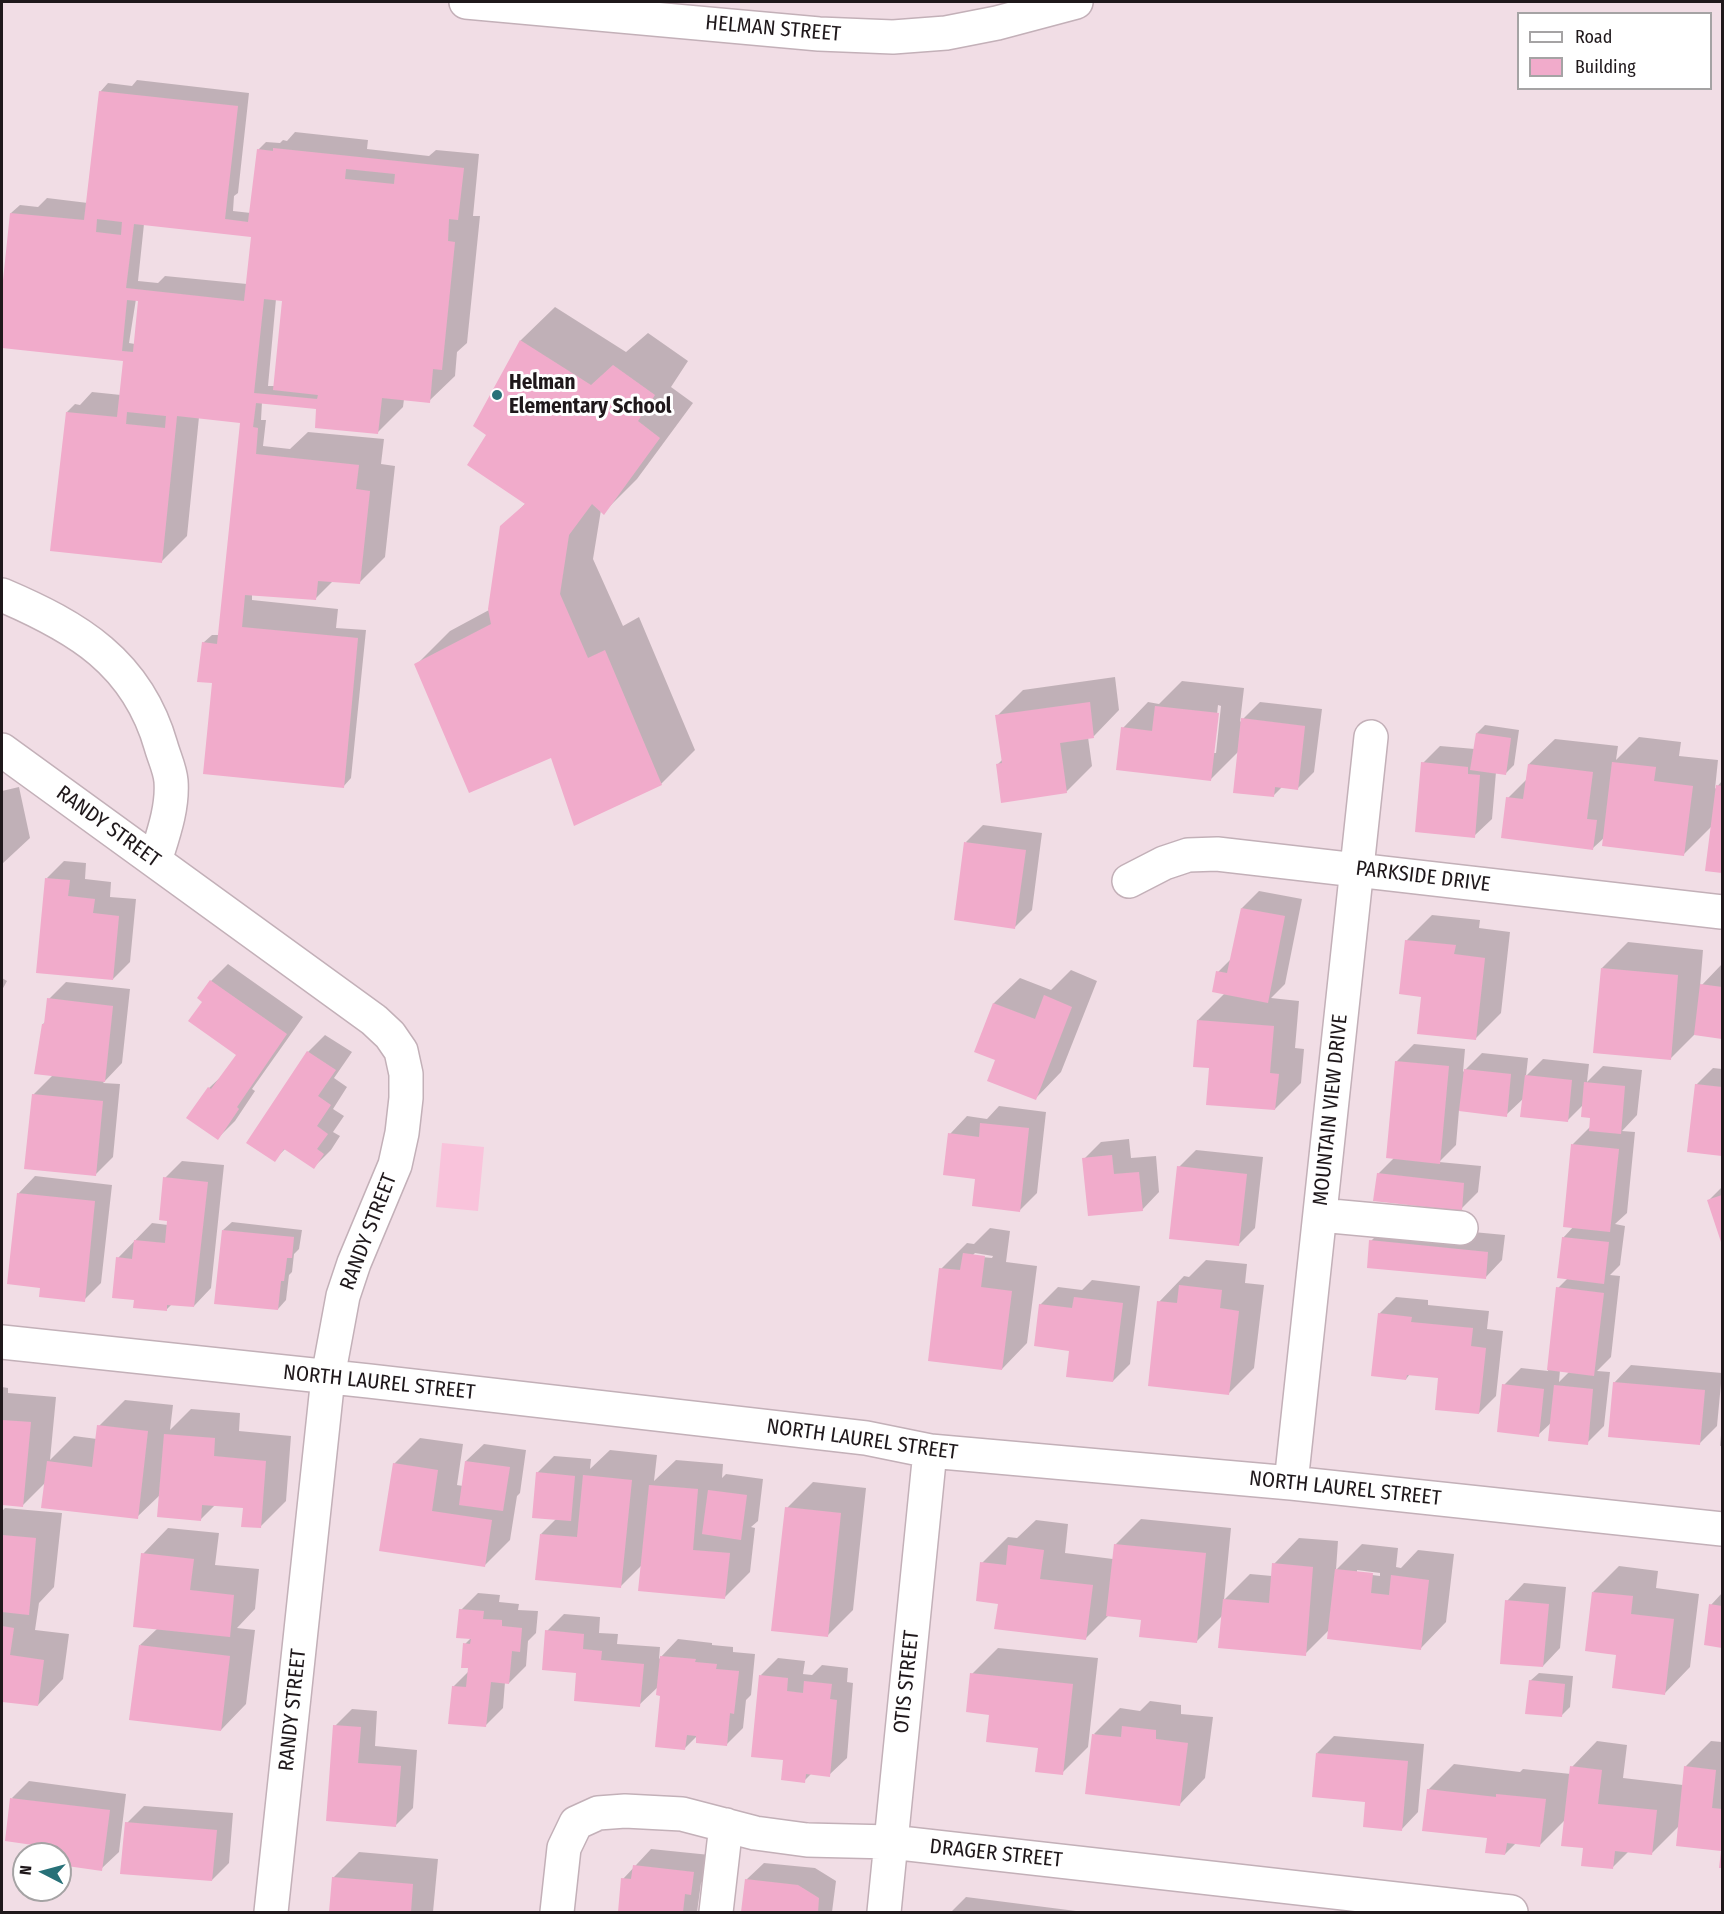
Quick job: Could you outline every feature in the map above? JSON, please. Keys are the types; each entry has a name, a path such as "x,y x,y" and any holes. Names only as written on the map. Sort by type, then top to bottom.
{"street":[{"name":"HELMAN STREET","path":"466,2 819,34 893,37 956,31 997,23 1076,2"},
{"path":"2,595 59,621 95,646 121,668 144,703 157,733 171,779 168,816 155,861"},
{"name":"MOUNTAIN VIEW DRIVE","path":"1291,1483 1371,737"},
{"name":"RANDY STREET","path":"2,750 374,1020 390,1035 401,1051 406,1074 406,1098 395,1166 354,1263 343,1296 328,1377 271,1912"},
{"name":"PARKSIDE DRIVE","path":"1129,881 1164,862 1188,855 1217,854 1722,912"},
{"path":"1320,1215 1461,1228"},
{"name":"NORTH LAUREL STREET","path":"2,1342 866,1438 930,1451 1291,1483 1722,1529"},
{"name":"OTIS STREET","path":"884,1912 930,1451"},
{"name":"DRAGER STREET","path":"557,1912 564,1848 576,1822 598,1813 626,1811 682,1814 755,1833 807,1840 891,1842 1511,1912"},
{"path":"716,1912 726,1825"}],"shaded area":[{"path":"442,1143 484,1147 478,1211 436,1207"}],"building":[{"path":"99,91 238,106 225,219 248,222 257,149 273,151 273,148 464,168 458,220 449,219 448,241 455,242 442,370 433,369 430,403 382,398 378,434 315,428 316,409 256,403 253,427 258,428 256,454 359,465 356,489 370,491 360,584 318,581 316,600 245,595 242,627 358,638 344,788 203,774 212,683 197,682 202,642 217,644 240,423 177,416 162,563 50,551 66,412 117,417 123,361 2,348 2,290 10,213 84,220","holes":["346,169 395,174 394,184 345,179","97,219 122,222 121,235 96,232","134,224 251,237 244,301 126,288","264,299 282,301 273,390 318,395 317,399 254,393","127,300 138,301 133,352 122,351","127,412 166,416 165,428 126,424"]},
{"name":"Helman Elementary School","path":"520,340 591,385 613,365 655,395 638,421 660,438 604,515 592,504 569,535 560,594 588,658 605,650 662,785 574,826 551,758 469,793 414,664 491,624 488,609 500,526 525,504 467,465 486,435 473,426"},
{"path":"1090,702 1094,738 1060,743 1067,793 1001,803 996,764 1002,763 995,715"},
{"path":"1155,706 1219,713 1211,781 1116,770 1121,727 1152,731"},
{"path":"1241,718 1305,726 1298,790 1275,787 1274,797 1233,793"},
{"path":"1476,733 1511,738 1506,775 1470,770"},
{"path":"1421,762 1468,767 1468,774 1480,775 1475,838 1415,832"},
{"path":"1612,762 1656,767 1654,781 1693,786 1684,856 1602,846"},
{"path":"1528,764 1593,772 1587,819 1597,820 1593,850 1501,838 1506,797 1523,799"},
{"path":"1716,785 1722,786 1722,873 1705,871"},
{"path":"964,842 1026,850 1015,929 954,920"},
{"path":"45,878 70,880 68,896 95,899 93,913 119,916 113,980 36,973"},
{"path":"1241,908 1285,916 1268,1003 1212,992 1216,971 1227,973"},
{"path":"1405,940 1456,945 1454,954 1485,958 1476,1040 1417,1034 1421,997 1399,994"},
{"path":"1601,968 1678,975 1671,1060 1593,1053"},
{"path":"210,980 287,1034 237,1107 239,1109 218,1140 186,1118 208,1087 211,1089 236,1055 188,1021 202,1002 197,998"},
{"path":"1700,984 1722,987 1722,1039 1694,1035"},
{"path":"1044,995 1072,1007 1036,1100 987,1081 995,1060 974,1052 993,1003 1035,1019"},
{"path":"47,998 113,1006 105,1082 34,1074"},
{"path":"1197,1020 1274,1026 1270,1073 1279,1074 1275,1110 1206,1105 1209,1068 1193,1067"},
{"path":"307,1051 336,1070 318,1096 331,1105 317,1126 328,1134 317,1149 324,1154 314,1169 284,1149 275,1162 246,1143"},
{"path":"1395,1061 1449,1066 1440,1164 1386,1158"},
{"path":"1464,1069 1511,1074 1507,1117 1459,1111"},
{"path":"1525,1075 1572,1080 1568,1122 1520,1117"},
{"path":"1584,1082 1625,1086 1621,1134 1589,1131 1590,1118 1581,1117"},
{"path":"1695,1084 1722,1087 1722,1156 1687,1152"},
{"path":"32,1094 103,1101 96,1176 24,1169"},
{"path":"980,1123 1029,1128 1020,1212 972,1206 975,1179 943,1175 948,1133 979,1137"},
{"path":"1571,1144 1619,1149 1610,1232 1563,1227"},
{"path":"1112,1155 1114,1174 1139,1172 1143,1211 1088,1216 1082,1158"},
{"path":"1177,1166 1247,1174 1239,1246 1169,1239"},
{"path":"1377,1173 1464,1183 1462,1211 1373,1201"},
{"path":"163,1177 208,1182 194,1307 167,1305 167,1311 133,1308 134,1300 112,1298 116,1257 132,1259 134,1240 165,1243 167,1221 159,1220"},
{"path":"17,1193 95,1201 85,1302 39,1297 40,1288 7,1284"},
{"path":"1722,1195 1722,1245 1707,1200"},
{"path":"222,1230 294,1237 292,1258 287,1258 284,1281 281,1281 278,1310 214,1304"},
{"path":"1562,1237 1609,1242 1604,1284 1557,1278"},
{"path":"1369,1240 1488,1252 1486,1279 1367,1268"},
{"path":"963,1253 985,1256 981,1287 1012,1291 1002,1370 928,1361 939,1268 960,1270"},
{"path":"1179,1285 1222,1290 1220,1308 1239,1311 1229,1395 1148,1386 1157,1301 1177,1303"},
{"path":"1556,1287 1604,1293 1594,1376 1547,1370"},
{"path":"1074,1297 1123,1303 1113,1382 1066,1377 1069,1351 1034,1346 1039,1304 1072,1308"},
{"path":"1378,1313 1412,1317 1411,1322 1473,1328 1471,1346 1486,1348 1479,1414 1435,1410 1438,1378 1407,1375 1406,1380 1371,1376"},
{"path":"1613,1382 1705,1390 1700,1445 1608,1437"},
{"path":"1502,1384 1544,1389 1539,1437 1497,1432"},
{"path":"1554,1385 1593,1389 1588,1445 1548,1441"},
{"path":"2,1420 31,1422 23,1507 2,1505"},
{"path":"97,1425 148,1431 138,1519 41,1508 47,1461 92,1467"},
{"path":"164,1434 215,1438 214,1456 266,1461 261,1528 241,1527 243,1508 202,1505 201,1521 157,1517"},
{"path":"465,1461 510,1467 503,1511 459,1505"},
{"path":"393,1463 438,1470 432,1511 492,1520 485,1567 379,1551"},
{"path":"536,1472 575,1476 571,1521 532,1518"},
{"path":"583,1475 632,1480 621,1588 535,1580 540,1534 577,1537"},
{"path":"649,1485 698,1489 693,1550 730,1553 725,1599 638,1591"},
{"path":"708,1490 747,1495 741,1540 702,1534"},
{"path":"785,1507 841,1513 828,1637 771,1631"},
{"path":"2,1535 36,1538 29,1615 2,1612"},
{"path":"1114,1544 1206,1553 1197,1643 1139,1637 1141,1620 1106,1616"},
{"path":"1008,1545 1044,1550 1040,1579 1093,1585 1086,1640 994,1629 998,1604 976,1601 980,1562 1006,1565"},
{"path":"141,1553 194,1559 190,1590 234,1595 230,1637 133,1627"},
{"path":"1272,1563 1313,1567 1306,1656 1218,1648 1223,1599 1269,1603"},
{"path":"1335,1569 1373,1573 1371,1593 1389,1595 1391,1575 1429,1580 1421,1650 1327,1639"},
{"path":"1592,1592 1633,1596 1631,1614 1674,1619 1665,1695 1612,1688 1616,1655 1585,1651"},
{"path":"1505,1600 1549,1604 1543,1667 1500,1664"},
{"path":"1709,1604 1722,1606 1722,1648 1704,1645"},
{"path":"459,1609 484,1611 483,1619 502,1620 502,1626 522,1628 520,1652 512,1651 509,1684 491,1682 486,1727 448,1724 452,1686 466,1687 468,1668 461,1668 463,1643 470,1644 471,1639 456,1638"},
{"path":"2,1626 14,1628 10,1655 44,1660 38,1706 2,1702"},
{"path":"545,1630 584,1634 583,1649 602,1651 601,1660 644,1664 640,1707 574,1701 576,1673 542,1670"},
{"path":"139,1645 230,1656 221,1731 129,1720"},
{"path":"660,1656 696,1659 695,1662 717,1664 716,1669 739,1671 734,1714 730,1713 727,1746 696,1743 696,1736 687,1735 685,1750 655,1747 660,1696 656,1695"},
{"path":"970,1673 1073,1684 1063,1775 1035,1772 1038,1748 986,1742 989,1715 966,1712"},
{"path":"759,1675 788,1678 787,1691 803,1693 804,1681 832,1684 830,1699 837,1700 830,1777 806,1774 805,1783 781,1780 783,1760 751,1757"},
{"path":"1529,1680 1565,1684 1562,1717 1525,1714"},
{"path":"333,1725 361,1727 358,1763 401,1766 396,1827 326,1821"},
{"path":"1122,1726 1156,1730 1156,1739 1188,1743 1180,1806 1085,1794 1092,1734 1121,1737"},
{"path":"1316,1753 1408,1761 1402,1831 1363,1827 1365,1802 1312,1797"},
{"path":"1570,1766 1602,1770 1598,1804 1657,1810 1652,1855 1615,1851 1613,1869 1581,1866 1583,1848 1561,1846"},
{"path":"1684,1766 1716,1770 1712,1808 1722,1809 1722,1868 1719,1868 1721,1851 1676,1846"},
{"path":"1427,1789 1496,1797 1496,1794 1546,1799 1540,1847 1507,1843 1505,1855 1485,1853 1487,1838 1422,1831"},
{"path":"10,1798 110,1810 102,1871 72,1867 72,1842 5,1841"},
{"path":"125,1822 217,1830 212,1881 120,1874"},
{"path":"633,1865 694,1872 691,1895 685,1894 683,1912 618,1912 621,1878 631,1879"},
{"path":"332,1877 413,1884 411,1912 329,1912"},
{"path":"745,1879 798,1885 819,1898 818,1912 741,1912"}],"place":[{"name":"Helman Elementary School","path":"497,395"}]}
